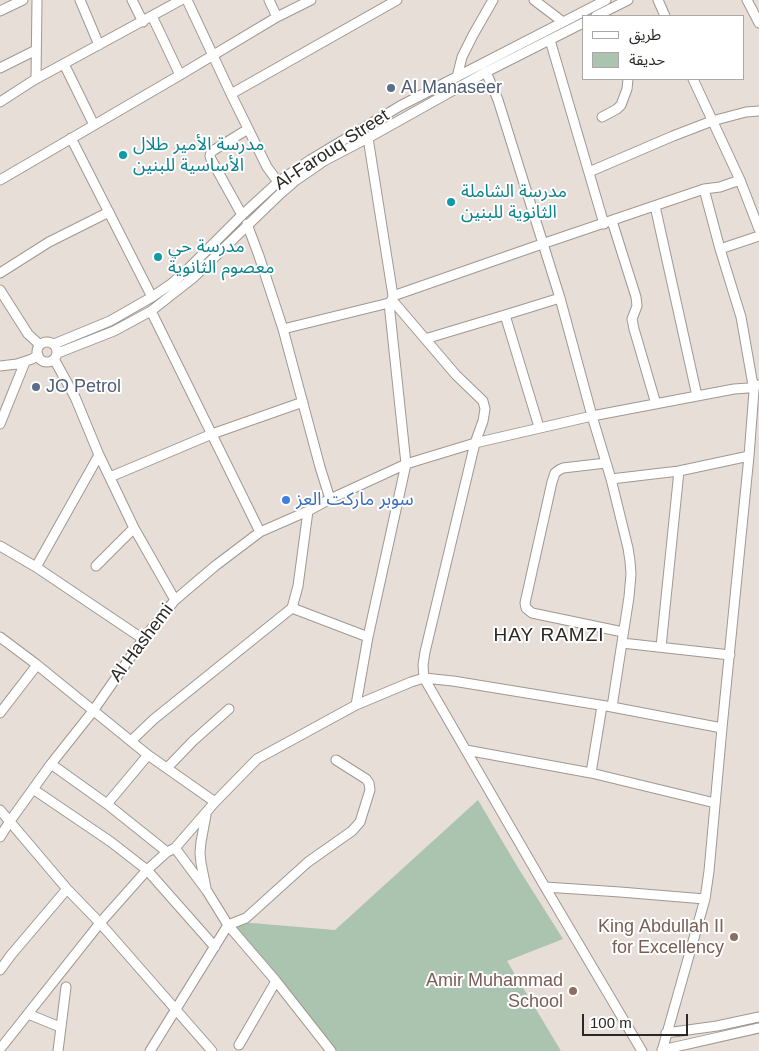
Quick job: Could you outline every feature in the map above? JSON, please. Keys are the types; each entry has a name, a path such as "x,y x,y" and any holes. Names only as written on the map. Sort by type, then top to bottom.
{"street":[{"path":"0,11 23,0"},
{"path":"36,79 37,0"},
{"path":"80,0 99,45"},
{"path":"132,0 143,22"},
{"path":"0,102 36,79 181,0"},
{"path":"187,0 230,94 268,168 278,182"},
{"path":"269,0 277,17"},
{"path":"0,180 214,56 277,17 311,0"},
{"path":"230,94 397,0"},
{"path":"457,78 462,57 493,0"},
{"path":"534,0 563,22"},
{"name":"Al-Farouq Street","path":"55,352 152,297 185,272 278,182 310,160 400,106 606,0"},
{"path":"611,13 628,0"},
{"path":"658,0 665,15"},
{"path":"747,0 759,23"},
{"path":"152,16 180,75"},
{"name":"Al-Farouq Street","path":"55,352 114,331 151,311 193,278 280,194 324,161 486,72 582,24"},
{"path":"550,40 589,172 636,297 637,306 632,319 656,404"},
{"path":"0,68 36,50"},
{"path":"64,64 94,125"},
{"path":"486,72 498,100 560,298 611,479 630,560 629,597 612,707"},
{"path":"602,117 621,105 627,89 628,80"},
{"path":"693,80 740,180 759,229"},
{"path":"400,106 405,117"},
{"path":"589,172 712,121 746,112 759,111"},
{"path":"242,215 210,156 211,152 248,129"},
{"path":"71,138 152,297"},
{"path":"356,706 368,637 406,464 391,299 368,138"},
{"path":"283,329 391,299 542,244 704,190 740,180"},
{"path":"704,190 741,317 755,388 709,871 704,900 662,1051 759,1028"},
{"path":"655,206 697,396"},
{"path":"0,273 49,242 108,212"},
{"path":"247,224 260,256 283,329 330,499"},
{"path":"720,249 759,236"},
{"path":"0,290 28,334 40,345"},
{"path":"425,339 560,298"},
{"path":"391,299 456,375 483,401 485,409 483,421 474,443 425,652 424,678 642,1051"},
{"path":"151,311 260,532"},
{"path":"505,316 539,428"},
{"path":"55,352 47,362 40,359 37,352 40,345 47,342 55,352 99,455 134,528 174,600"},
{"path":"0,366 25,362 38,355"},
{"path":"0,424 25,362"},
{"name":"Al Hashemi","path":"0,837 51,764 93,711 143,639 174,600 260,532 406,464 474,443 592,416 697,396 755,388"},
{"path":"110,477 212,434 303,402"},
{"path":"36,566 99,455"},
{"path":"611,479 679,471 749,456"},
{"path":"606,463 563,468 555,473 525,603 526,608 532,613 624,632"},
{"path":"661,647 679,471"},
{"path":"131,741 154,719 292,608 298,586 308,511"},
{"path":"96,566 134,528"},
{"path":"0,546 36,566 143,639"},
{"path":"292,608 368,637"},
{"path":"0,637 148,755 215,802"},
{"path":"622,642 730,654"},
{"path":"0,713 37,665"},
{"path":"0,1049 100,923 147,870 171,850 257,759 356,706 410,682 424,678 612,707 722,728"},
{"path":"591,773 602,706"},
{"path":"167,768 193,741 229,709"},
{"path":"466,750 591,773 715,803"},
{"path":"107,804 148,755"},
{"path":"150,1051 228,925 246,918 308,862 352,831 360,822 370,790 369,783 366,779 336,760"},
{"path":"51,764 171,850 207,891 228,925 276,981 331,1051"},
{"path":"33,789 147,870 215,947"},
{"path":"0,810 67,889 100,923 212,1051"},
{"path":"206,813 200,853 207,891"},
{"path":"545,887 704,900"},
{"path":"0,970 67,889"},
{"path":"239,1045 276,981"},
{"path":"58,1051 66,987"},
{"path":"28,1014 60,1027"},
{"path":"666,1033 717,1026 759,1017"}],"green space":[{"path":"478,800 563,939 507,961 561,1051 336,1051 228,921 335,930"}],"place":[{"name":"Al Manaseer","path":"391,88"},
{"name":"مدرسة الأمير طلال الأساسية للبنين","path":"123,155"},
{"name":"مدرسة الشاملة الثانوية للبنين","path":"451,202"},
{"name":"مدرسة حي معصوم الثانوية","path":"158,257"},
{"name":"JO Petrol","path":"36,387"},
{"name":"سوبر ماركت العز","path":"286,500"},
{"name":"King Abdullah II for Excellency","path":"734,937"},
{"name":"Amir Muhammad School","path":"573,991"}],"district":[{"name":"HAY RAMZI","path":"549,636"}]}
